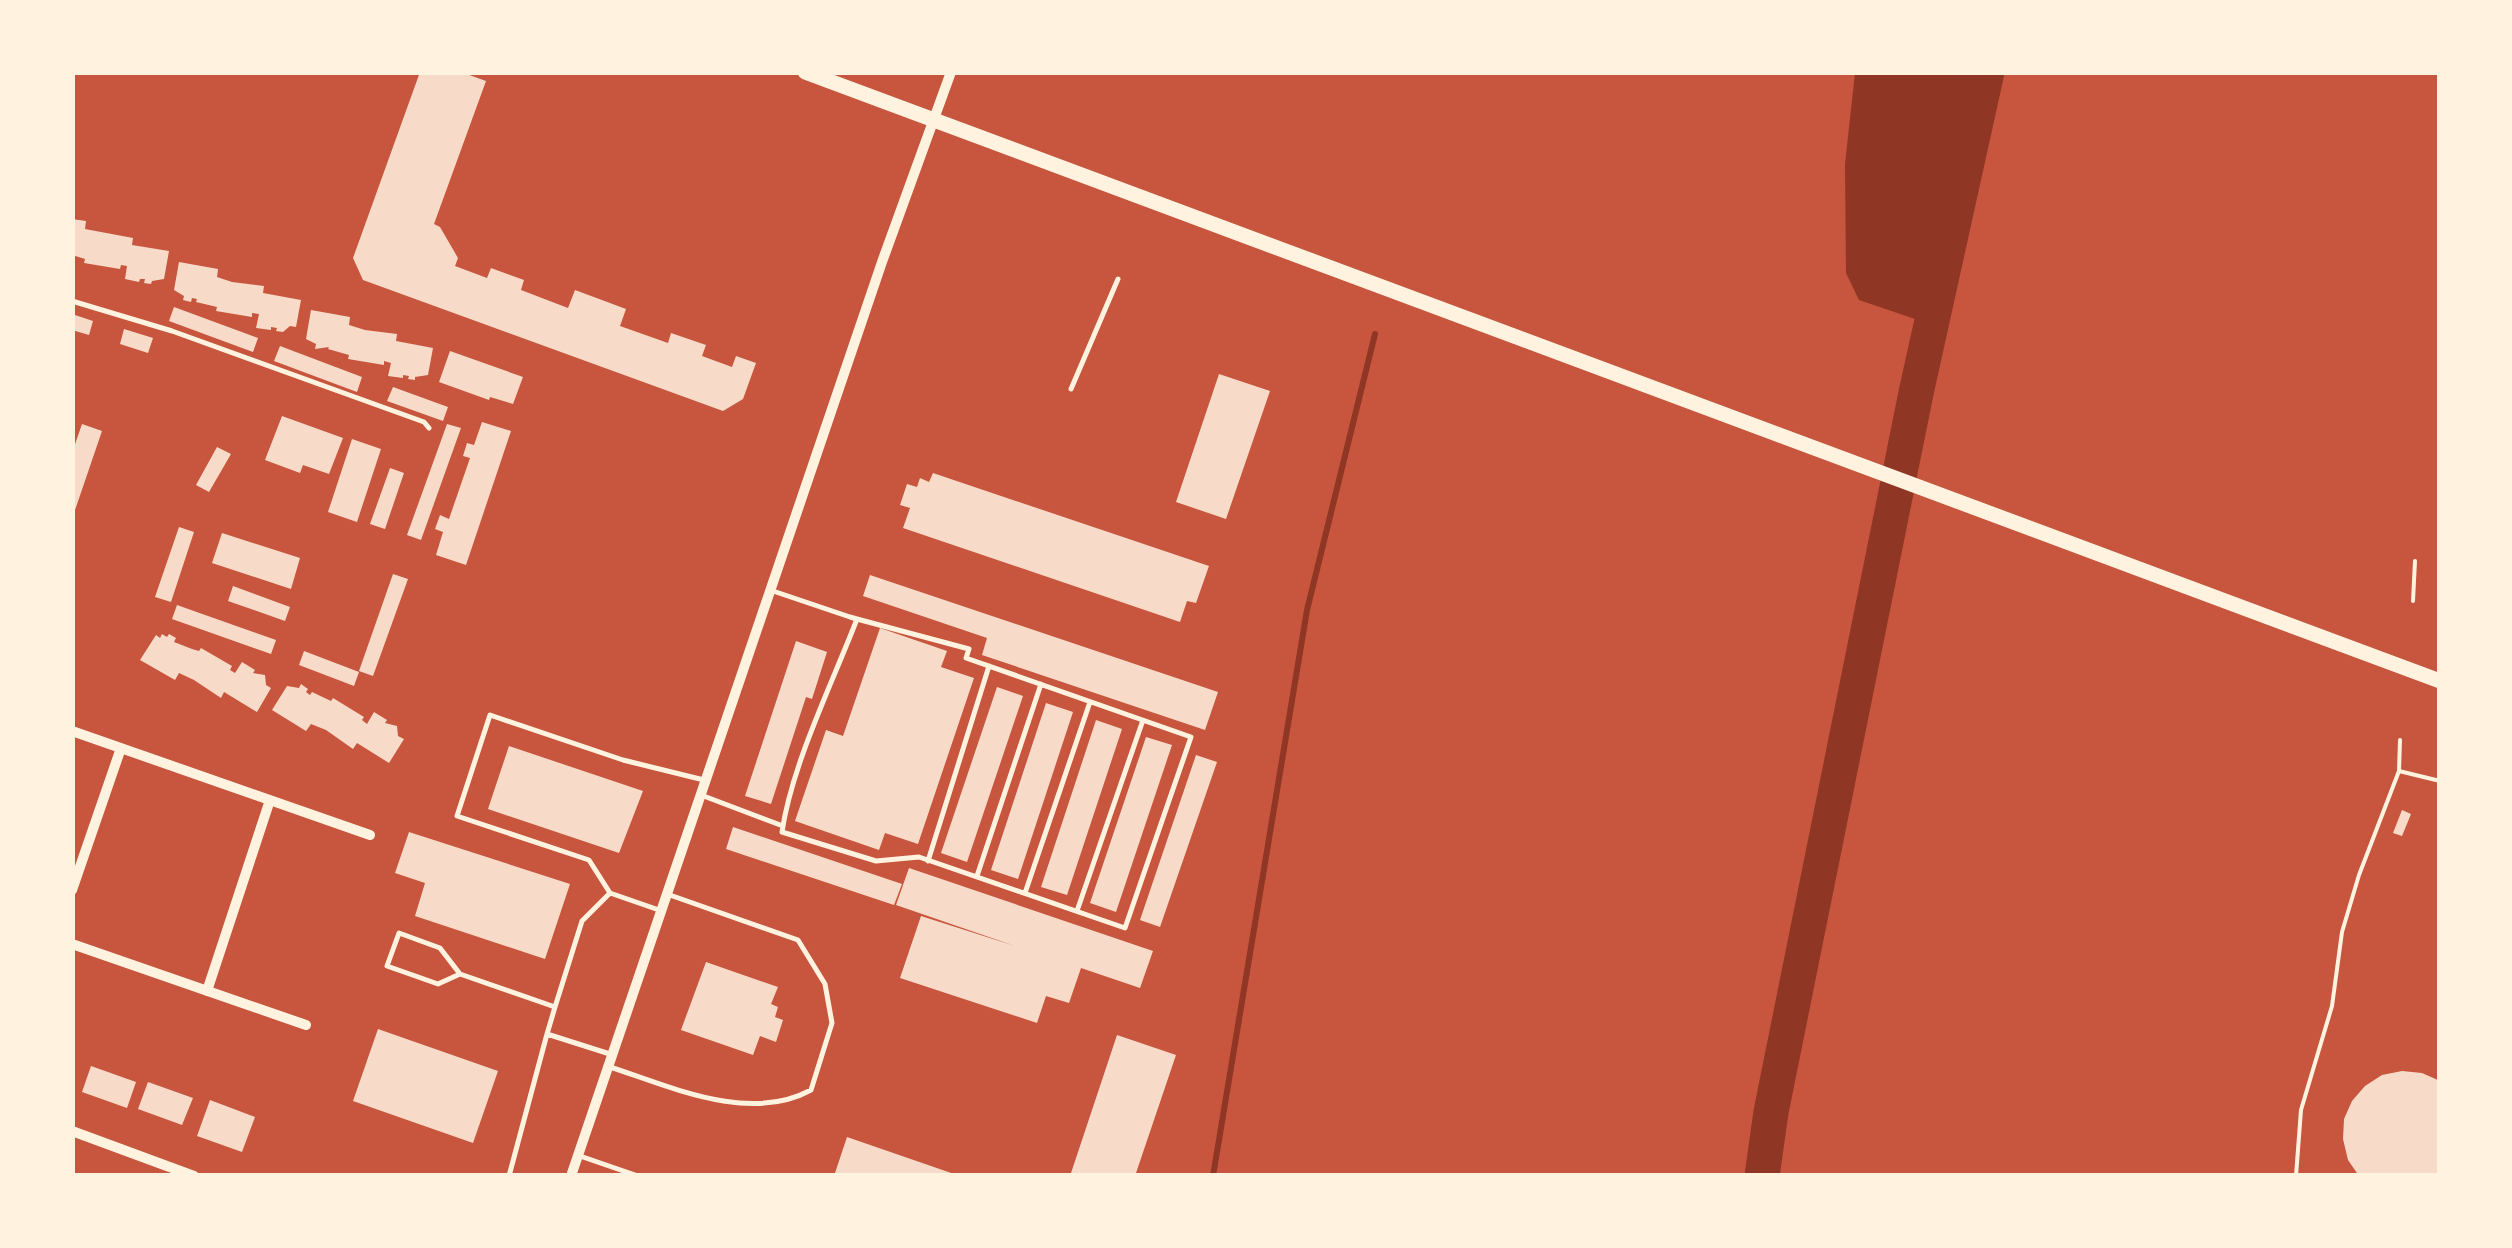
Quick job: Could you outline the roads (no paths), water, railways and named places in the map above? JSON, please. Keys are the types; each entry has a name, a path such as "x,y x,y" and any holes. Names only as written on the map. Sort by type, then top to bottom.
{"main road":[{"path":"805,72 2440,681"}],"street":[{"path":"570,1176 950,72"},
{"path":"72,731 370,836"},
{"path":"72,890 121,748"},
{"path":"207,991 270,800"},
{"path":"72,944 306,1025"},
{"path":"72,1131 194,1176"}],"lane":[{"path":"1071,389 1118,279"},
{"path":"72,302 172,331 424,422 429,428"},
{"path":"770,590 969,649 966,658 1191,737 1126,928 919,857 876,861 782,832 813,731 857,618"},
{"path":"928,860 990,666"},
{"path":"977,877 1041,684"},
{"path":"1025,894 1090,702"},
{"path":"662,911 610,893 590,860 458,816 490,716 624,760 706,780"},
{"path":"1077,911 1142,720"},
{"path":"701,796 783,827"},
{"path":"509,1176 582,921 610,893"},
{"path":"547,1034 701,1096 750,1104 791,1101 811,1090 832,1023 825,984 798,940 667,894"},
{"path":"460,974 438,984 388,966 399,933 440,948 460,974 555,1007"},
{"path":"578,1155 638,1176"}],"waterway":[{"path":"1762,1176 1771,1112 1916,393 1987,72"},
{"path":"1213,1176 1307,610 1375,334"}]}
